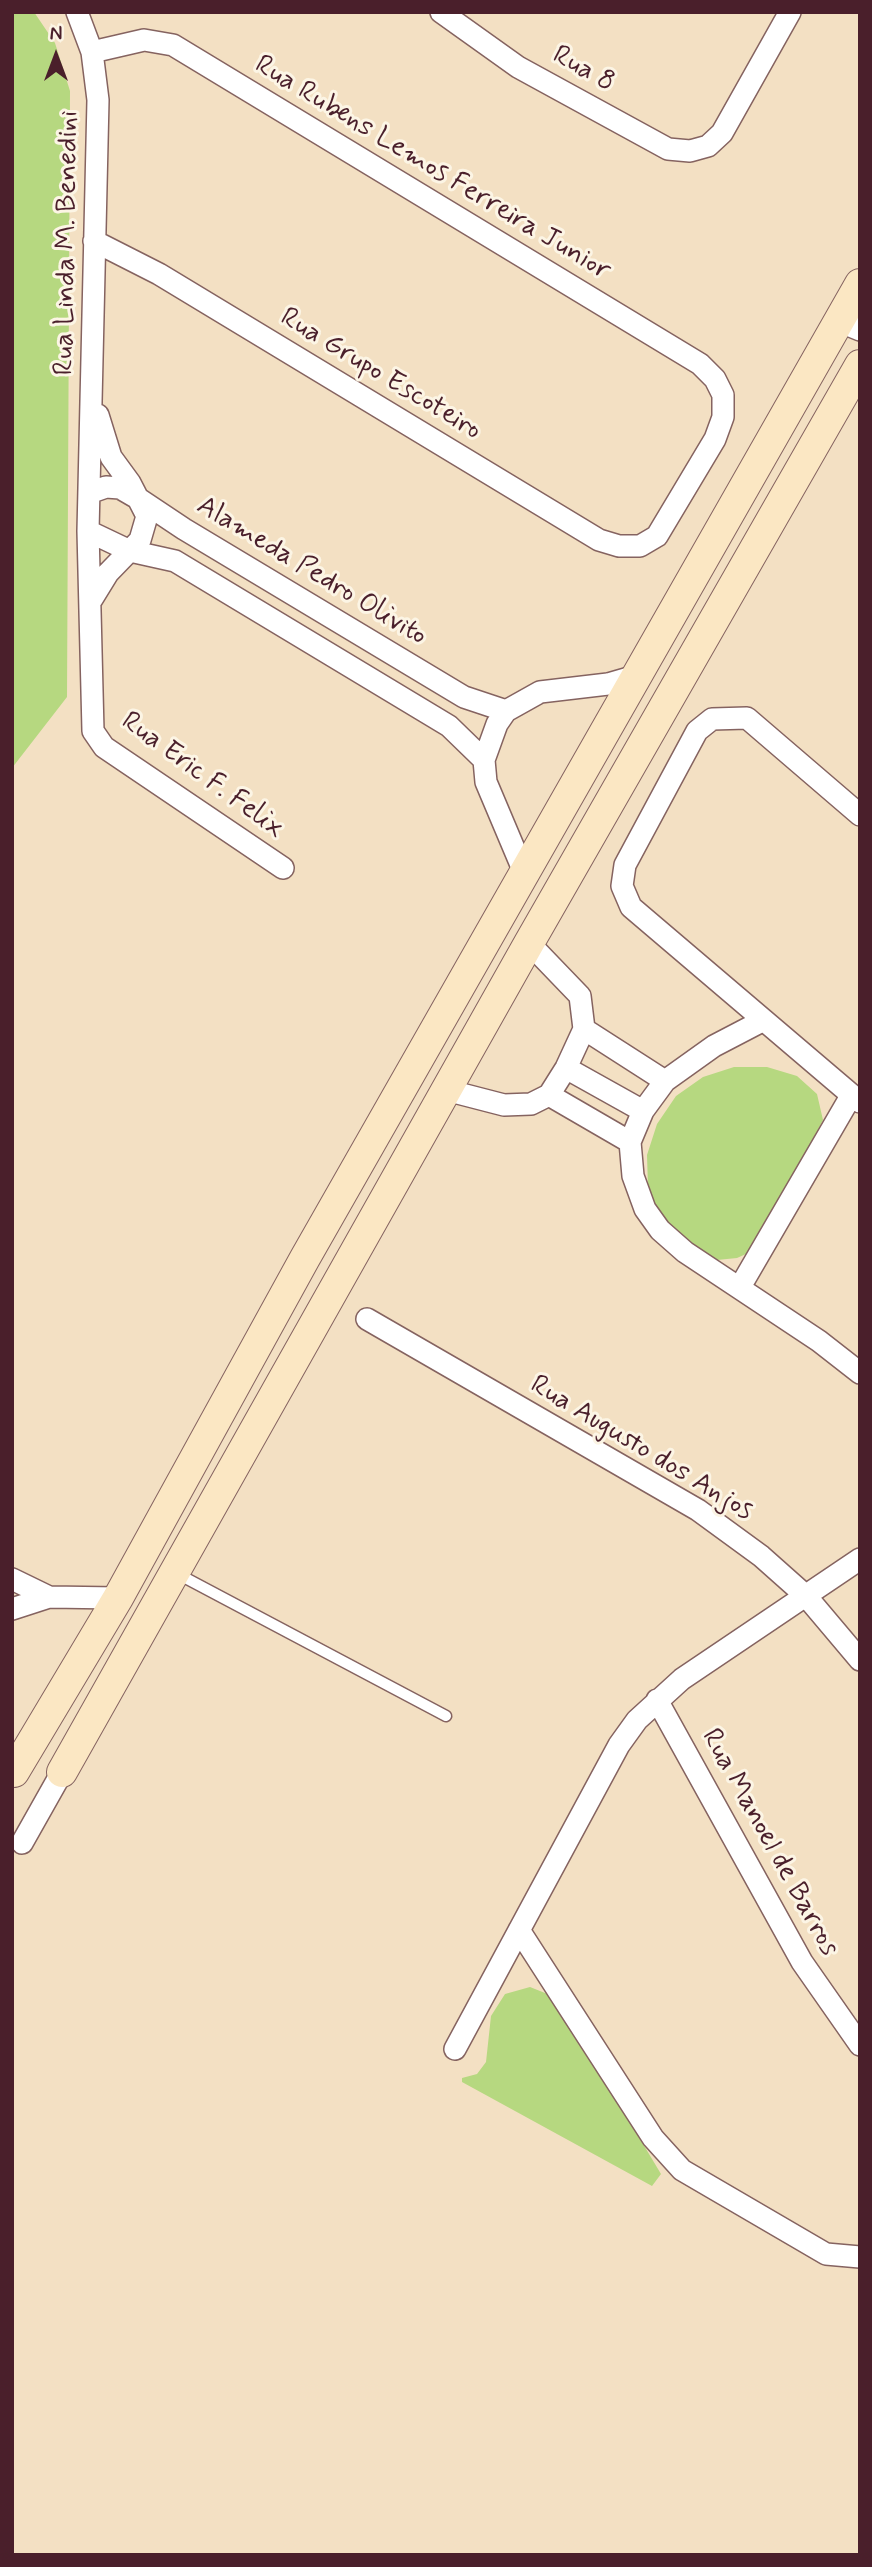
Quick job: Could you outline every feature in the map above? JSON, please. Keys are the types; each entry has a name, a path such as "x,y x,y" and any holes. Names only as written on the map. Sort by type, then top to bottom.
{"street":[{"name":"Rua Linda M. Benedini","path":"77,12 92,52 98,100 88,531 92,599"},
{"name":"Rua 8","path":"442,12 518,67 668,149 690,151 708,146 722,133 790,12"},
{"name":"Rua Rubens Lemos Ferreira Junior","path":"92,52 144,40 173,45 700,364 715,379 723,395 723,417 715,439 657,536 640,546"},
{"name":"Rua Grupo Escoteiro","path":"94,241 159,274 599,540 619,546 640,546"},
{"path":"13,1772 118,1598 305,1258 674,612 849,326 860,284"},
{"path":"22,1843 529,943 860,365"},
{"name":"Rua Linda M. Benedini","path":"92,599 108,573 130,551 145,529 147,516 111,457 93,394"},
{"name":"Alameda Pedro Olivito","path":"89,493 106,487 120,488 464,697 506,711"},
{"path":"88,531 130,551 174,561 449,726 484,760"},
{"name":"Rua Eric F. Felix","path":"92,599 91,712 93,731 104,747 283,869"},
{"path":"674,612 707,631"},
{"path":"524,872 492,801 484,760 497,723 506,711 540,692 608,684 639,675"},
{"path":"740,1287 856,1099 631,907 622,886 625,865 697,730 712,719 747,718 860,815"},
{"path":"446,1090 504,1105 531,1104 549,1095 566,1068 584,1029 580,996 529,943"},
{"path":"762,1021 714,1046 665,1081 643,1111 629,1142 633,1176 645,1209 660,1230 685,1252 740,1287 860,1373"},
{"path":"584,1029 665,1081"},
{"path":"566,1068 643,1111"},
{"path":"549,1095 629,1142"},
{"path":"305,1258 340,1278"},
{"name":"Rua Augusto dos Anjos","path":"367,1319 698,1510 761,1556 806,1596 860,1660"},
{"path":"454,2049 619,1745 637,1720 682,1679 860,1559"},
{"path":"12,1579 49,1597"},
{"path":"12,1609 49,1597 118,1598"},
{"name":"Rua Manoel de Barros","path":"657,1700 802,1962 860,2045"},
{"path":"46,1720 46,1748 62,1773"},
{"path":"13,1772 62,1773"},
{"path":"519,1930 653,2138 682,2170 826,2254 855,2258"}],"lane":[{"path":"174,1571 446,1716"}],"green space":[{"path":"12,12 34,12 55,43 70,91 67,697 12,768"},
{"path":"734,1067 767,1067 797,1076 817,1094 823,1120 755,1250 737,1258 717,1260 697,1255 660,1219 648,1188 647,1155 657,1124 676,1096 703,1077"},
{"path":"530,1987 555,1997 661,2174 652,2186 462,2082 462,2078 477,2074 486,2062 491,2016 505,1994"}]}
